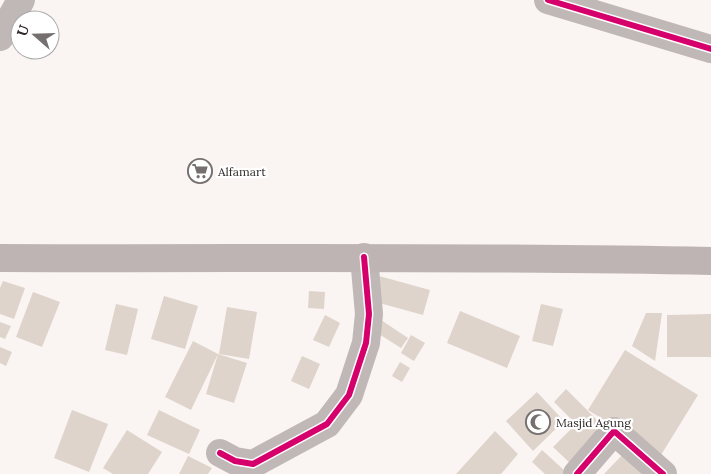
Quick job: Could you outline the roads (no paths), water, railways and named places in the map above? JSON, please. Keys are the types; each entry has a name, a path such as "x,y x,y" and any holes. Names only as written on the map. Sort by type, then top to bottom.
{"highway":[{"path":"0,258 252,260 364,257 711,261"}],"street":[{"path":"0,37 20,0"},
{"path":"548,0 599,7 711,49"},
{"path":"220,452 235,461 253,464 327,424 333,417 349,394 366,343 369,314 364,257"},
{"path":"577,474 614,431 663,474"}],"place":[{"name":"Alfamart","path":"200,171"},
{"name":"Masjid Agung","path":"538,422"}]}
